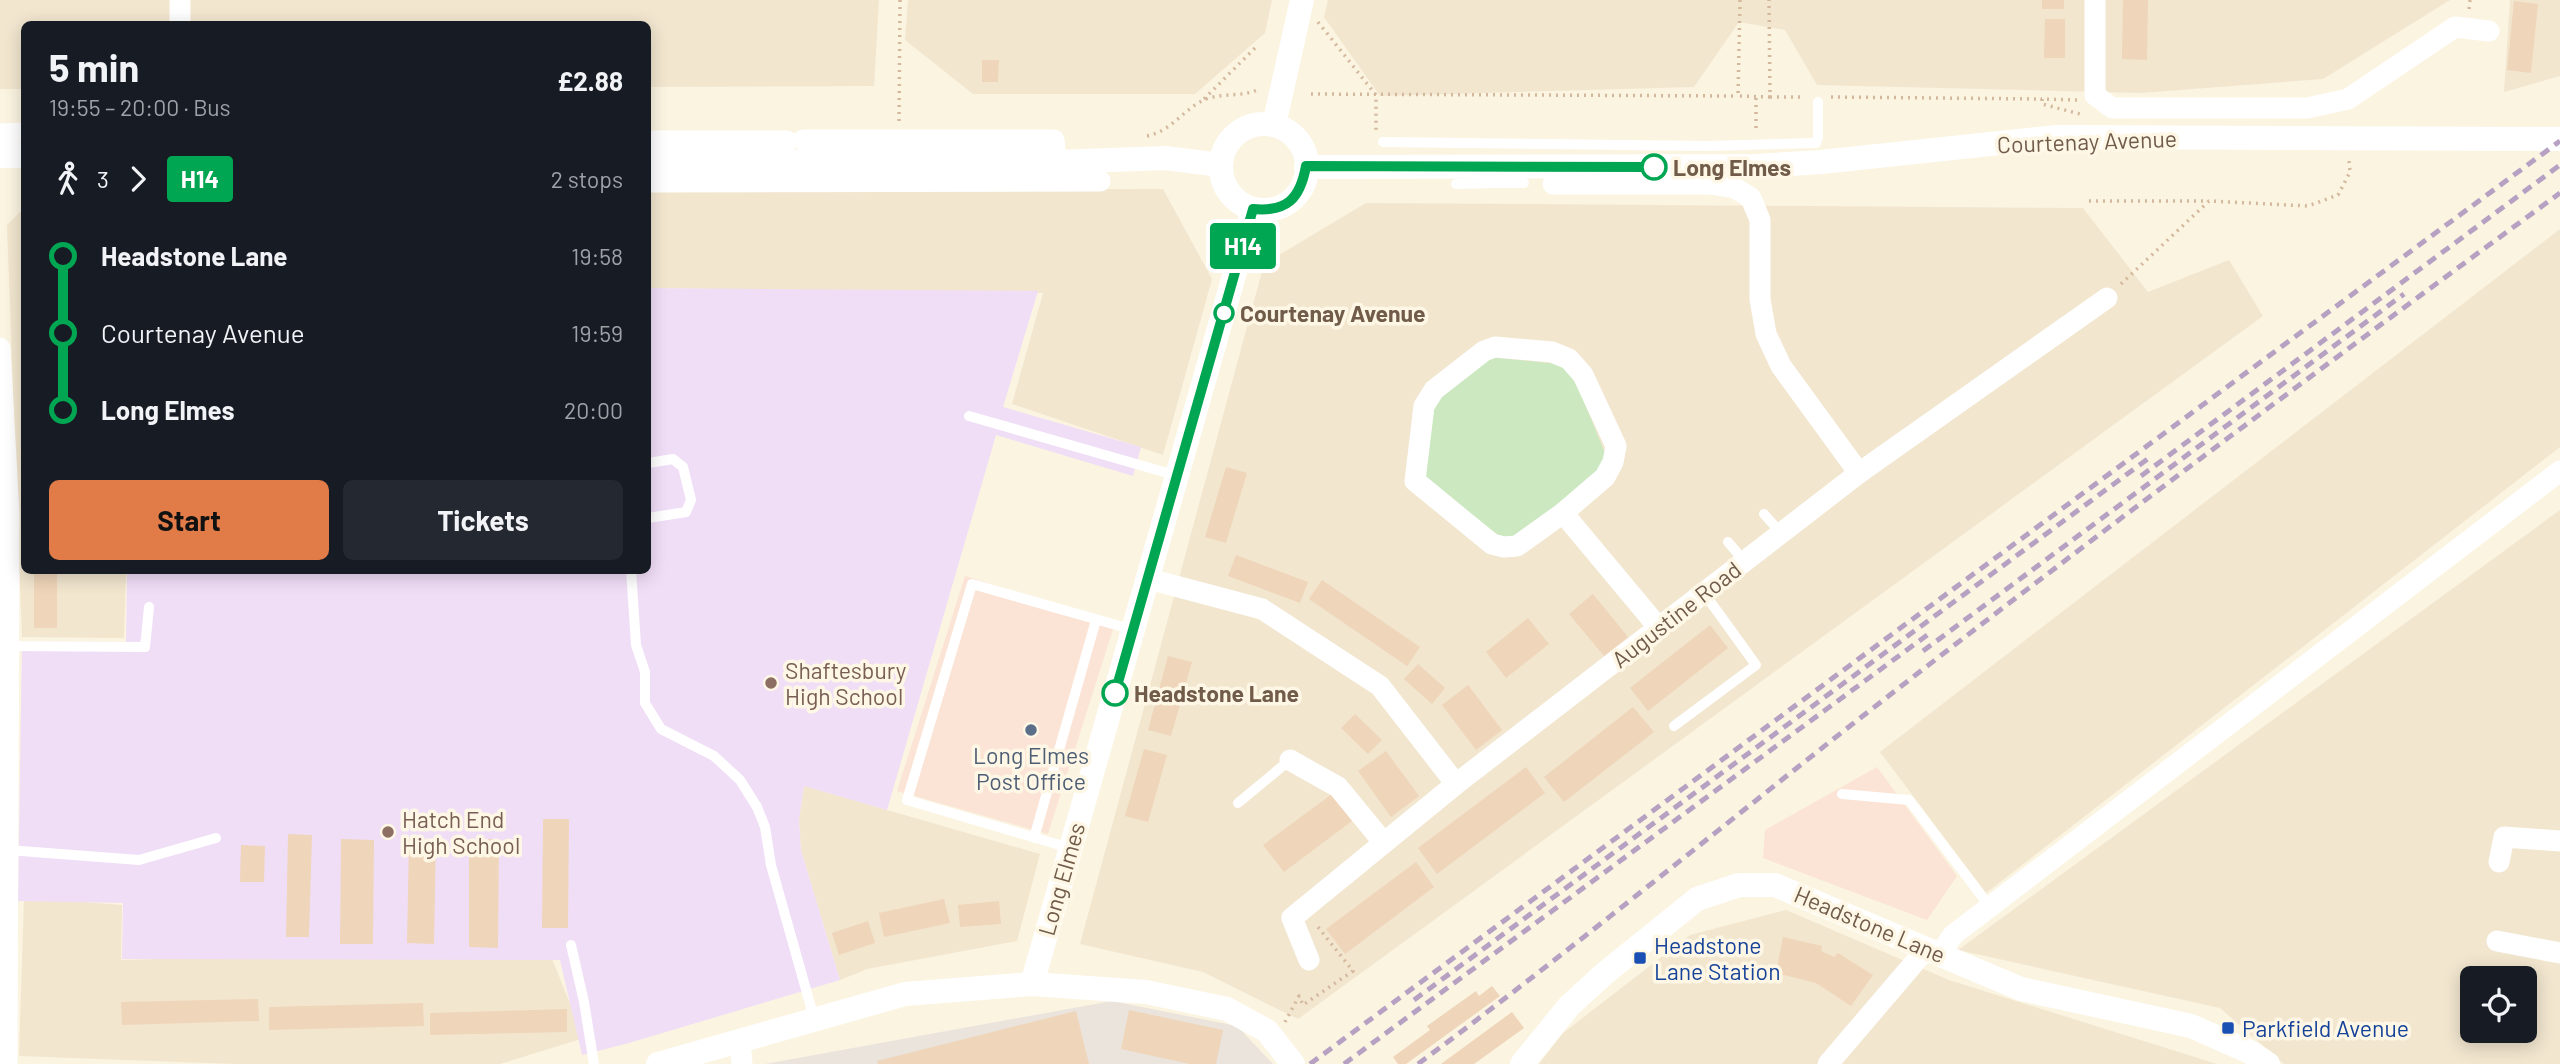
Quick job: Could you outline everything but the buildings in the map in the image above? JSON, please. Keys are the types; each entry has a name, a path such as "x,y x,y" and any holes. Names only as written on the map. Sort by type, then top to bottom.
{"street":[{"path":"180,0 180,21"},
{"path":"2095,0 2095,95 2108,105 2307,108 2348,99 2455,27 2489,31"},
{"path":"1274,125 1300,7"},
{"path":"1254,125 1274,125 1284,129 1297,141 1305,156 1306,166 1302,187 1294,198 1275,208 1253,209 1240,203 1229,193 1221,165 1224,151 1231,139 1254,125"},
{"path":"0,134 21,134"},
{"name":"Courtenay Avenue","path":"1306,166 1455,164 1497,175 1567,179 1708,166 1821,162 2057,137 2345,148 2560,139"},
{"path":"651,180 899,140 1054,141 1057,171"},
{"path":"651,141 792,156 1057,171 1165,158 1221,165"},
{"path":"651,161 759,151"},
{"path":"833,151 1057,171 1100,181"},
{"path":"0,156 21,156"},
{"path":"1708,166 1751,198 1760,220 1760,299 1766,334 1781,366 1859,473"},
{"name":"Long Elmes","path":"1032,984 1253,209"},
{"name":"Augustine Road","path":"1309,960 1292,918 1456,784 1859,473 2107,298"},
{"path":"1495,347 1552,352 1569,359 1583,375 1616,446 1613,462 1605,477 1563,513 1517,546 1504,547 1492,544 1415,481 1424,406 1428,398 1434,390 1484,351 1495,347"},
{"path":"0,348 8,646 3,767 8,850 7,1064"},
{"path":"1828,1064 1933,951 2557,479"},
{"path":"1563,513 1659,628"},
{"path":"1149,579 1262,609 1380,686 1456,784"},
{"path":"1290,760 1338,787 1384,843"},
{"path":"2500,862 2504,837 2560,842"},
{"name":"Headstone Lane","path":"1522,1064 1569,1006 1604,974 1697,899 1738,885 1775,885 2021,989 2192,1026 2250,1052 2268,1064"},
{"path":"2497,941 2560,953"},
{"path":"658,1064 741,1053 814,1018 905,994 1032,984 1146,992 1227,1009 1267,1031 1285,1046"}],"lane":[{"path":"1380,139 1455,164 1708,166 1816,143 1818,99"},
{"path":"1497,175 1524,183"},
{"path":"969,416 1178,476"},
{"path":"651,463 673,459 684,467 691,500 686,512 651,518"},
{"path":"1764,514 1782,533"},
{"path":"1728,542 1745,562"},
{"path":"631,574 636,645 646,672 645,703 661,729 715,757 740,780 757,807 765,827 771,864 814,1018"},
{"path":"1070,848 907,800 972,583 1134,630"},
{"path":"1674,726 1756,665 1704,593"},
{"path":"8,646 145,647 149,607"},
{"path":"1034,838 1096,620"},
{"path":"1237,803 1290,760"},
{"path":"1842,794 1909,800 1990,907"},
{"path":"8,850 139,860 216,838"},
{"path":"571,945 594,1064"}],"path":[{"path":"899,140 900,0"},
{"path":"1738,96 1740,0"},
{"path":"1769,0 1770,97"},
{"path":"1300,7 1316,19 1376,94 1380,139"},
{"path":"1142,137 1167,130 1203,101 1256,46"},
{"path":"1203,101 1259,89"},
{"path":"1311,94 2042,99 2108,105"},
{"path":"2042,99 2042,104 2082,115"},
{"path":"2089,201 2209,201 2308,206 2339,195 2350,172 2345,148"},
{"path":"2107,298 2209,201"},
{"path":"1285,1046 1295,1003"}],"shaded area":[{"path":"0,0 879,0 874,86 651,87 651,21 21,21 21,89 0,89"},
{"path":"908,0 1272,0 1265,33 1195,94 973,94 905,40"},
{"path":"1328,0 2450,0 2323,79 2140,93 1817,85 1785,30 1739,22 1694,87 1380,96 1324,17"},
{"path":"2510,0 2560,0 2560,76 2504,92"},
{"path":"1163,189 1212,279 1163,455 1012,404 1043,293 651,288 651,190"},
{"path":"1366,203 2083,208 2148,292 2229,260 2263,316 1298,1019 1203,972 1080,944 1264,264"},
{"path":"21,211 21,574 126,574 124,638 22,637 7,225"},
{"path":"2560,229 2560,447 1986,893 1880,752"},
{"name":"Hatch End High School","path":"651,288 1038,291 1003,407 1141,447 1133,476 996,435 887,810 804,786 799,820 801,850 840,980 582,1055 560,960 122,959 123,903 18,901 22,641 126,642 127,574 651,574"},
{"path":"2560,510 2560,1064 2284,1064 2220,1008 1958,950"},
{"path":"965,576 1115,623 1048,834 897,791"},
{"path":"1877,767 1957,876 1927,920 1763,858 1765,830"},
{"path":"804,786 1040,854 1017,941 867,969 840,980 801,850 799,820"},
{"path":"24,897 122,905 121,960 548,949 584,1038 500,1064 235,1064 19,1056"},
{"path":"1786,910 1949,980 2217,1064 1539,1064 1563,1033 1690,935"},
{"path":"1112,1001 1237,1026 1273,1064 765,1064"}],"green space":[{"path":"1489,357 1569,365 1610,465 1508,542 1423,480 1431,406"}],"railway":[{"path":"1310,1064 2560,141"},
{"path":"2141,476 2560,165"},
{"path":"1418,1064 2026,591 2560,193"},
{"path":"1923,651 2404,294"},
{"path":"1414,1000 2149,458"},
{"path":"1344,1064 1930,633"}],"bus line":[{"name":"H14","path":"1115,693 1253,209 1268,210 1282,206 1294,198 1302,187 1306,166 1654,167"}],"place":[{"name":"Long Elmes","path":"1654,167"},
{"name":"Courtenay Avenue","path":"1224,313"},
{"name":"Shaftesbury High School","path":"771,683"},
{"name":"Headstone Lane","path":"1115,693"},
{"name":"Long Elmes Post Office","path":"1031,730"},
{"name":"Hatch End High School","path":"388,832"},
{"name":"Headstone Lane Station","path":"1640,958"},
{"name":"Parkfield Avenue","path":"2228,1028"}]}
